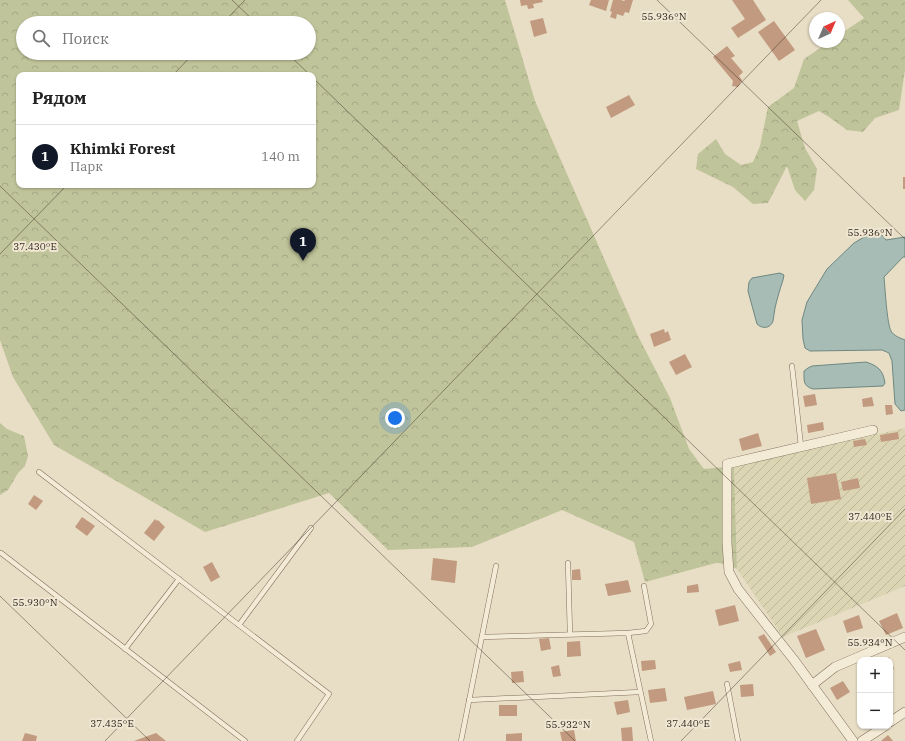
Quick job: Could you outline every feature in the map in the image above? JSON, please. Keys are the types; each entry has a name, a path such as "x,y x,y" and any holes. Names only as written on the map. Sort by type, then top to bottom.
{"street":[{"path":"853,741 794,660 738,589 729,572 727,543 728,464 873,430"},
{"path":"812,684 835,667 905,637"},
{"path":"893,720 905,712"},
{"path":"862,741 880,729"}],"lane":[{"path":"792,366 801,446"},
{"path":"39,472 329,694 297,741"},
{"path":"239,625 311,528"},
{"path":"1,553 245,741"},
{"path":"568,564 570,634"},
{"path":"461,741 496,566"},
{"path":"126,649 179,579"},
{"path":"482,637 628,633 646,631 651,624 644,586"},
{"path":"628,633 651,741"},
{"path":"727,684 738,741"},
{"path":"469,700 640,692"}],"shaded area":[{"path":"905,428 905,586 783,637 737,569 734,466"}],"green space":[{"path":"0,0 505,0 535,101 638,336 670,398 689,449 704,469 734,466 737,569 728,564 716,563 645,582 634,542 562,510 472,547 388,550 329,493 205,532 54,445 13,377 0,340"},
{"path":"848,0 905,0 905,70 899,110 875,118 863,132 847,130 819,111 797,121 805,148 817,169 814,190 805,201 795,190 787,166 768,203 753,204 733,187 696,169 698,154 716,139 725,154 741,165 753,162 760,146 768,107 794,88 804,59 820,48 845,48 845,31 864,18"},
{"path":"0,423 7,429 24,436 28,456 25,466 18,473 8,490 0,495"}],"water":[{"path":"871,233 880,233 886,240 905,237 905,257 903,257 884,277 887,314 891,331 897,337 905,340 905,410 901,411 895,404 892,361 889,353 882,350 810,351 805,348 803,339 802,320 807,302 827,269 854,243"},
{"path":"780,273 784,275 772,324 768,327 761,327 757,324 748,291 749,282 752,278"},
{"path":"866,362 879,369 883,375 885,383 883,386 813,389 805,383 804,371 812,366"}],"building":[{"path":"520,0 542,0 543,2 533,4 534,8 528,9 527,5 521,6"},
{"path":"591,0 609,0 606,11 589,5"},
{"path":"613,0 633,0 629,13 625,12 623,16 617,14 616,19 610,17"},
{"path":"732,0 753,0 766,20 738,38 731,28 745,19"},
{"path":"543,18 547,33 534,37 530,21"},
{"path":"774,21 795,50 779,61 758,32"},
{"path":"727,46 735,56 731,58 743,72 739,76 742,80 738,87 732,86 733,81 713,57"},
{"path":"629,95 635,105 611,118 606,107"},
{"path":"903,177 905,177 905,189 903,189"},
{"path":"664,329 665,333 668,331 671,340 654,347 650,334"},
{"path":"685,354 692,367 676,375 669,362"},
{"path":"815,394 817,405 805,407 803,396"},
{"path":"872,397 874,406 863,407 862,399"},
{"path":"885,405 892,405 893,414 886,415"},
{"path":"823,422 824,430 808,433 807,425"},
{"path":"898,432 899,439 881,442 880,435"},
{"path":"758,433 762,446 742,451 739,439"},
{"path":"865,439 867,445 854,447 853,441"},
{"path":"836,473 841,499 811,504 807,478"},
{"path":"858,478 860,488 843,491 841,482"},
{"path":"34,495 43,501 36,510 28,504"},
{"path":"82,517 95,526 87,536 75,527"},
{"path":"155,519 165,527 154,541 144,533"},
{"path":"433,558 457,561 455,583 431,580"},
{"path":"212,562 220,577 211,582 203,567"},
{"path":"580,569 581,580 572,580 572,570"},
{"path":"628,580 631,592 608,596 605,584"},
{"path":"698,584 699,592 687,593 687,586"},
{"path":"735,605 739,621 719,626 715,610"},
{"path":"897,613 903,628 886,635 879,621"},
{"path":"859,615 863,628 847,633 843,621"},
{"path":"816,629 825,650 806,658 797,636"},
{"path":"764,634 776,652 770,656 758,637"},
{"path":"549,638 551,649 541,651 539,639"},
{"path":"580,641 581,656 567,657 567,642"},
{"path":"655,660 656,669 642,671 641,661"},
{"path":"740,661 742,670 730,672 728,664"},
{"path":"559,665 561,676 553,677 551,667"},
{"path":"523,671 524,682 512,683 511,672"},
{"path":"843,681 850,692 837,700 830,688"},
{"path":"753,684 754,696 741,697 740,685"},
{"path":"665,688 667,701 650,703 648,690"},
{"path":"713,691 716,704 687,710 684,697"},
{"path":"628,700 630,712 617,715 614,702"},
{"path":"499,705 517,705 517,716 499,716"},
{"path":"632,727 633,741 622,741 621,728"},
{"path":"574,730 576,741 562,741 560,732"},
{"path":"25,733 37,736 36,741 22,741"},
{"path":"156,733 166,741 134,741"},
{"path":"522,733 522,741 506,741 506,734"},
{"path":"888,735 893,741 881,741"}],"place":[{"name":"Khimki Forest","path":"303,261"}]}
